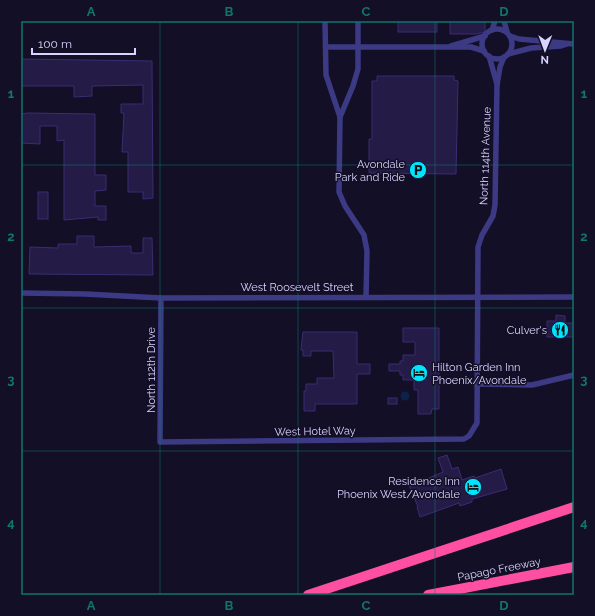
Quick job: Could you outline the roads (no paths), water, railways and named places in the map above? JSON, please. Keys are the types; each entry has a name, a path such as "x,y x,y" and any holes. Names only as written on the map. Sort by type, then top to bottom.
{"highway":[{"path":"308,595 574,507"},
{"name":"Papago Freeway","path":"428,595 574,566"}],"street":[{"path":"326,21 326,75 340,118 340,192 350,214 360,227 366,240 366,297"},
{"path":"340,118 355,81 358,69 358,21"},
{"path":"449,46 485,36 492,30 495,21"},
{"path":"497,85 500,67 513,44 504,21"},
{"path":"492,30 500,29 519,39 571,44"},
{"path":"485,36 482,46 484,51 489,56 496,59 531,48 571,44"},
{"path":"326,46 449,46 471,47 484,51"},
{"path":"489,56 497,85"},
{"name":"North 114th Avenue","path":"469,436 476,423 478,247 482,234 493,216 495,205 497,85"},
{"name":"West Roosevelt Street","path":"21,293 85,294 161,298 574,297"},
{"name":"North 112th Drive","path":"160,442 161,298"},
{"path":"476,384 532,385 574,375"},
{"name":"West Hotel Way","path":"160,442 457,440 464,439 469,436"}],"water":[{"path":"405,391 410,396 405,401 400,396"}],"place":[{"name":"Avondale Park and Ride","path":"418,170"},
{"name":"Culver's","path":"560,330"},
{"name":"Hilton Garden Inn Phoenix/Avondale","path":"419,373"},
{"name":"Residence Inn Phoenix West/Avondale","path":"473,487"}]}
